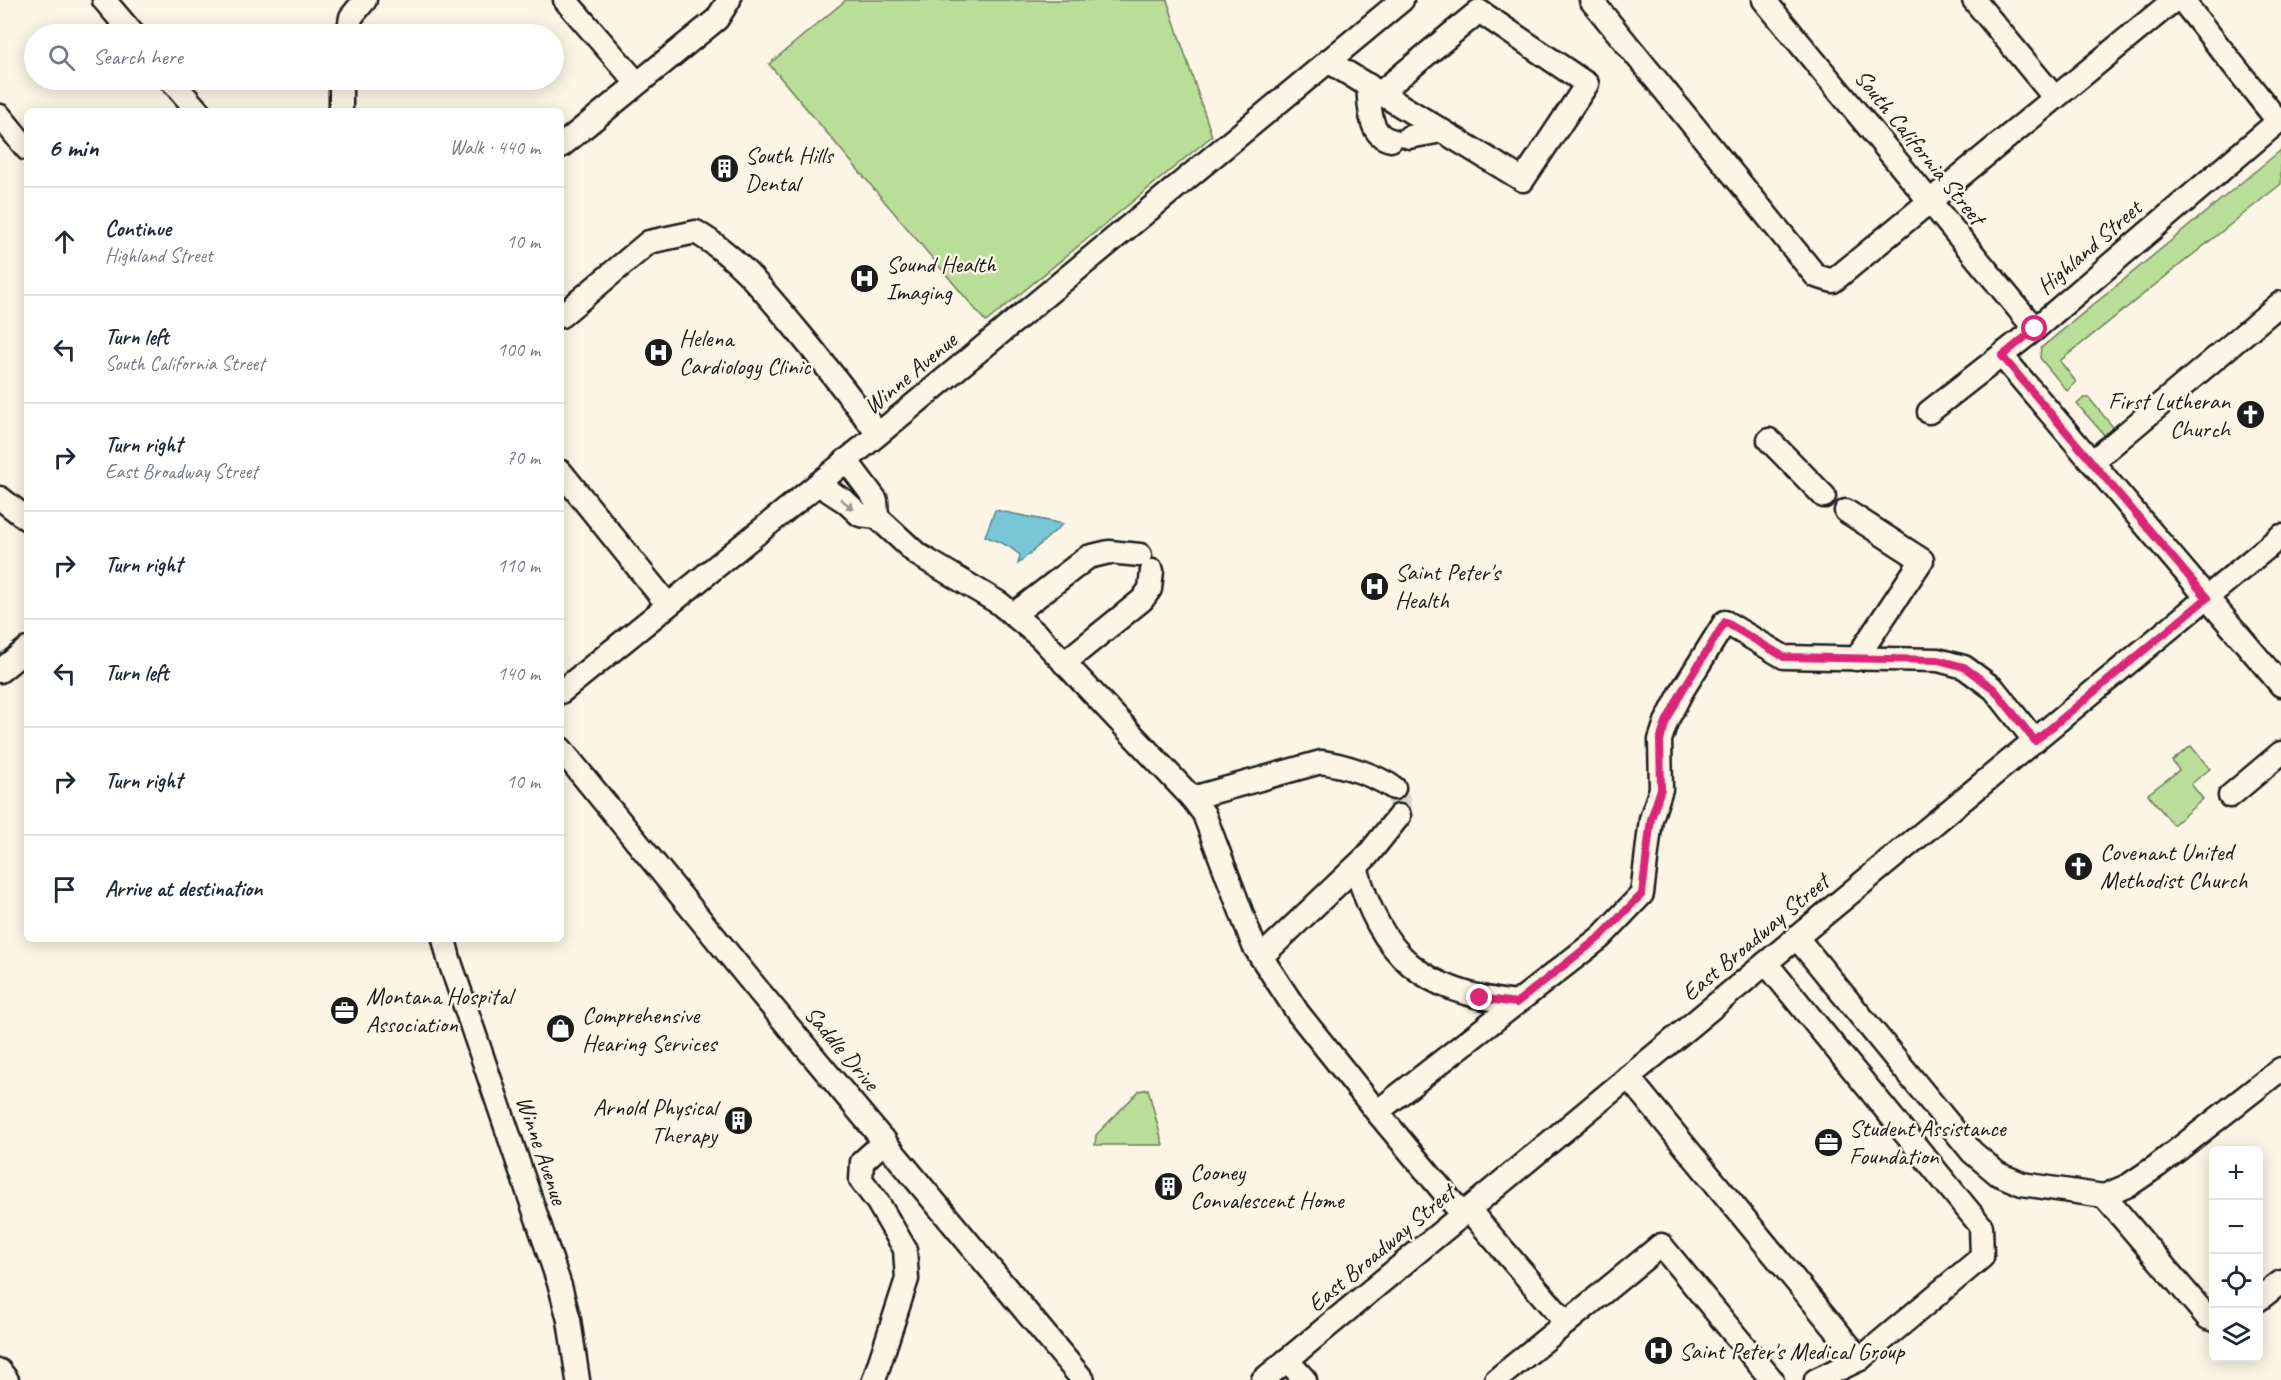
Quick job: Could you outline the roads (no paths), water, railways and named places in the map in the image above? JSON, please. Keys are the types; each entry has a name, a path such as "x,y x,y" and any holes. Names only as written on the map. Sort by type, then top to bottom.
{"street":[{"path":"104,0 124,24"},
{"path":"350,24 351,17 365,0"},
{"path":"565,0 637,83"},
{"path":"564,144 717,19 729,0"},
{"name":"Winne Avenue","path":"564,690 818,484 1402,0"},
{"path":"1591,0 1816,276 1833,281 2174,0"},
{"name":"South California Street","path":"1764,0 2035,329"},
{"path":"1974,0 2055,98"},
{"path":"2182,0 2280,120"},
{"path":"1328,61 1374,89 1443,131 1523,180 1587,84 1479,12 1374,89 1370,110 1377,133 1383,139 1400,139 1443,131"},
{"path":"180,90 195,108"},
{"path":"341,90 341,108"},
{"path":"0,116 24,145"},
{"name":"Highland Street","path":"1929,412 2035,329 2280,120"},
{"path":"564,313 649,242 696,232 721,247 757,281 878,434"},
{"path":"2092,462 2281,303"},
{"path":"2002,356 2281,686"},
{"path":"1769,440 1824,496"},
{"path":"846,460 876,500 877,517"},
{"path":"565,484 668,605"},
{"path":"818,484 846,502 860,515 877,517 917,554 999,603 1040,637 1192,798 1204,814 1254,946 1295,1008 1377,1112 1566,1323"},
{"path":"0,498 24,517"},
{"path":"1846,511 1922,560 1856,659"},
{"name":"East Broadway Street","path":"1263,1380 2281,536"},
{"path":"1013,615 1088,557 1109,552 1146,563 1150,589 1142,600 1064,663"},
{"path":"1377,1112 1601,936 1642,894 1651,819 1661,789 1660,740 1666,722 1682,691 1725,622 1784,657 1938,660 1964,667 1994,689 2035,741"},
{"path":"0,671 24,651"},
{"name":"Saddle Drive","path":"564,753 758,990 1083,1380"},
{"path":"2230,796 2281,753"},
{"path":"1192,798 1322,762 1340,764 1372,776 1394,789"},
{"path":"1261,957 1367,856 1399,816"},
{"path":"1356,867 1372,915 1388,939 1419,973 1437,983 1470,995 1516,1003"},
{"path":"1797,938 1972,1152 1998,1174 2022,1184 2104,1196 2129,1185 2157,1166 2281,1069"},
{"name":"Winne Avenue","path":"443,942 560,1286 571,1330 578,1380"},
{"path":"1766,963 1980,1226 1982,1257 1860,1359 1816,1380"},
{"path":"1628,1077 1860,1359"},
{"path":"874,1380 907,1279 905,1249 877,1201 861,1180 862,1162 885,1141"},
{"path":"2104,1196 2209,1318"},
{"path":"1496,1380 1661,1245 1772,1380"},
{"path":"2263,1297 2281,1282"},
{"path":"1287,1360 1305,1380"},
{"path":"0,1371 7,1380"}],"water":[{"path":"995,510 1063,524 1018,564 1020,555 1008,546 985,536"}],"tunnel":[{"path":"1394,788 1400,802 1399,816"}],"place":[{"name":"South Hills Dental","path":"724,169"},
{"name":"Sound Health Imaging","path":"865,278"},
{"name":"Helena Cardiology Clinic","path":"658,352"},
{"name":"First Lutheran Church","path":"2251,415"},
{"name":"Saint Peter's Health","path":"1374,586"},
{"name":"Covenant United Methodist Church","path":"2079,866"},
{"name":"Montana Hospital Association","path":"345,1010"},
{"name":"Comprehensive Hearing Services","path":"561,1029"},
{"name":"Arnold Physical Therapy","path":"738,1121"},
{"name":"Student Assistance Foundation","path":"1828,1142"},
{"name":"Cooney Convalescent Home","path":"1169,1186"},
{"name":"Saint Peter's Medical Group","path":"1658,1351"}]}
